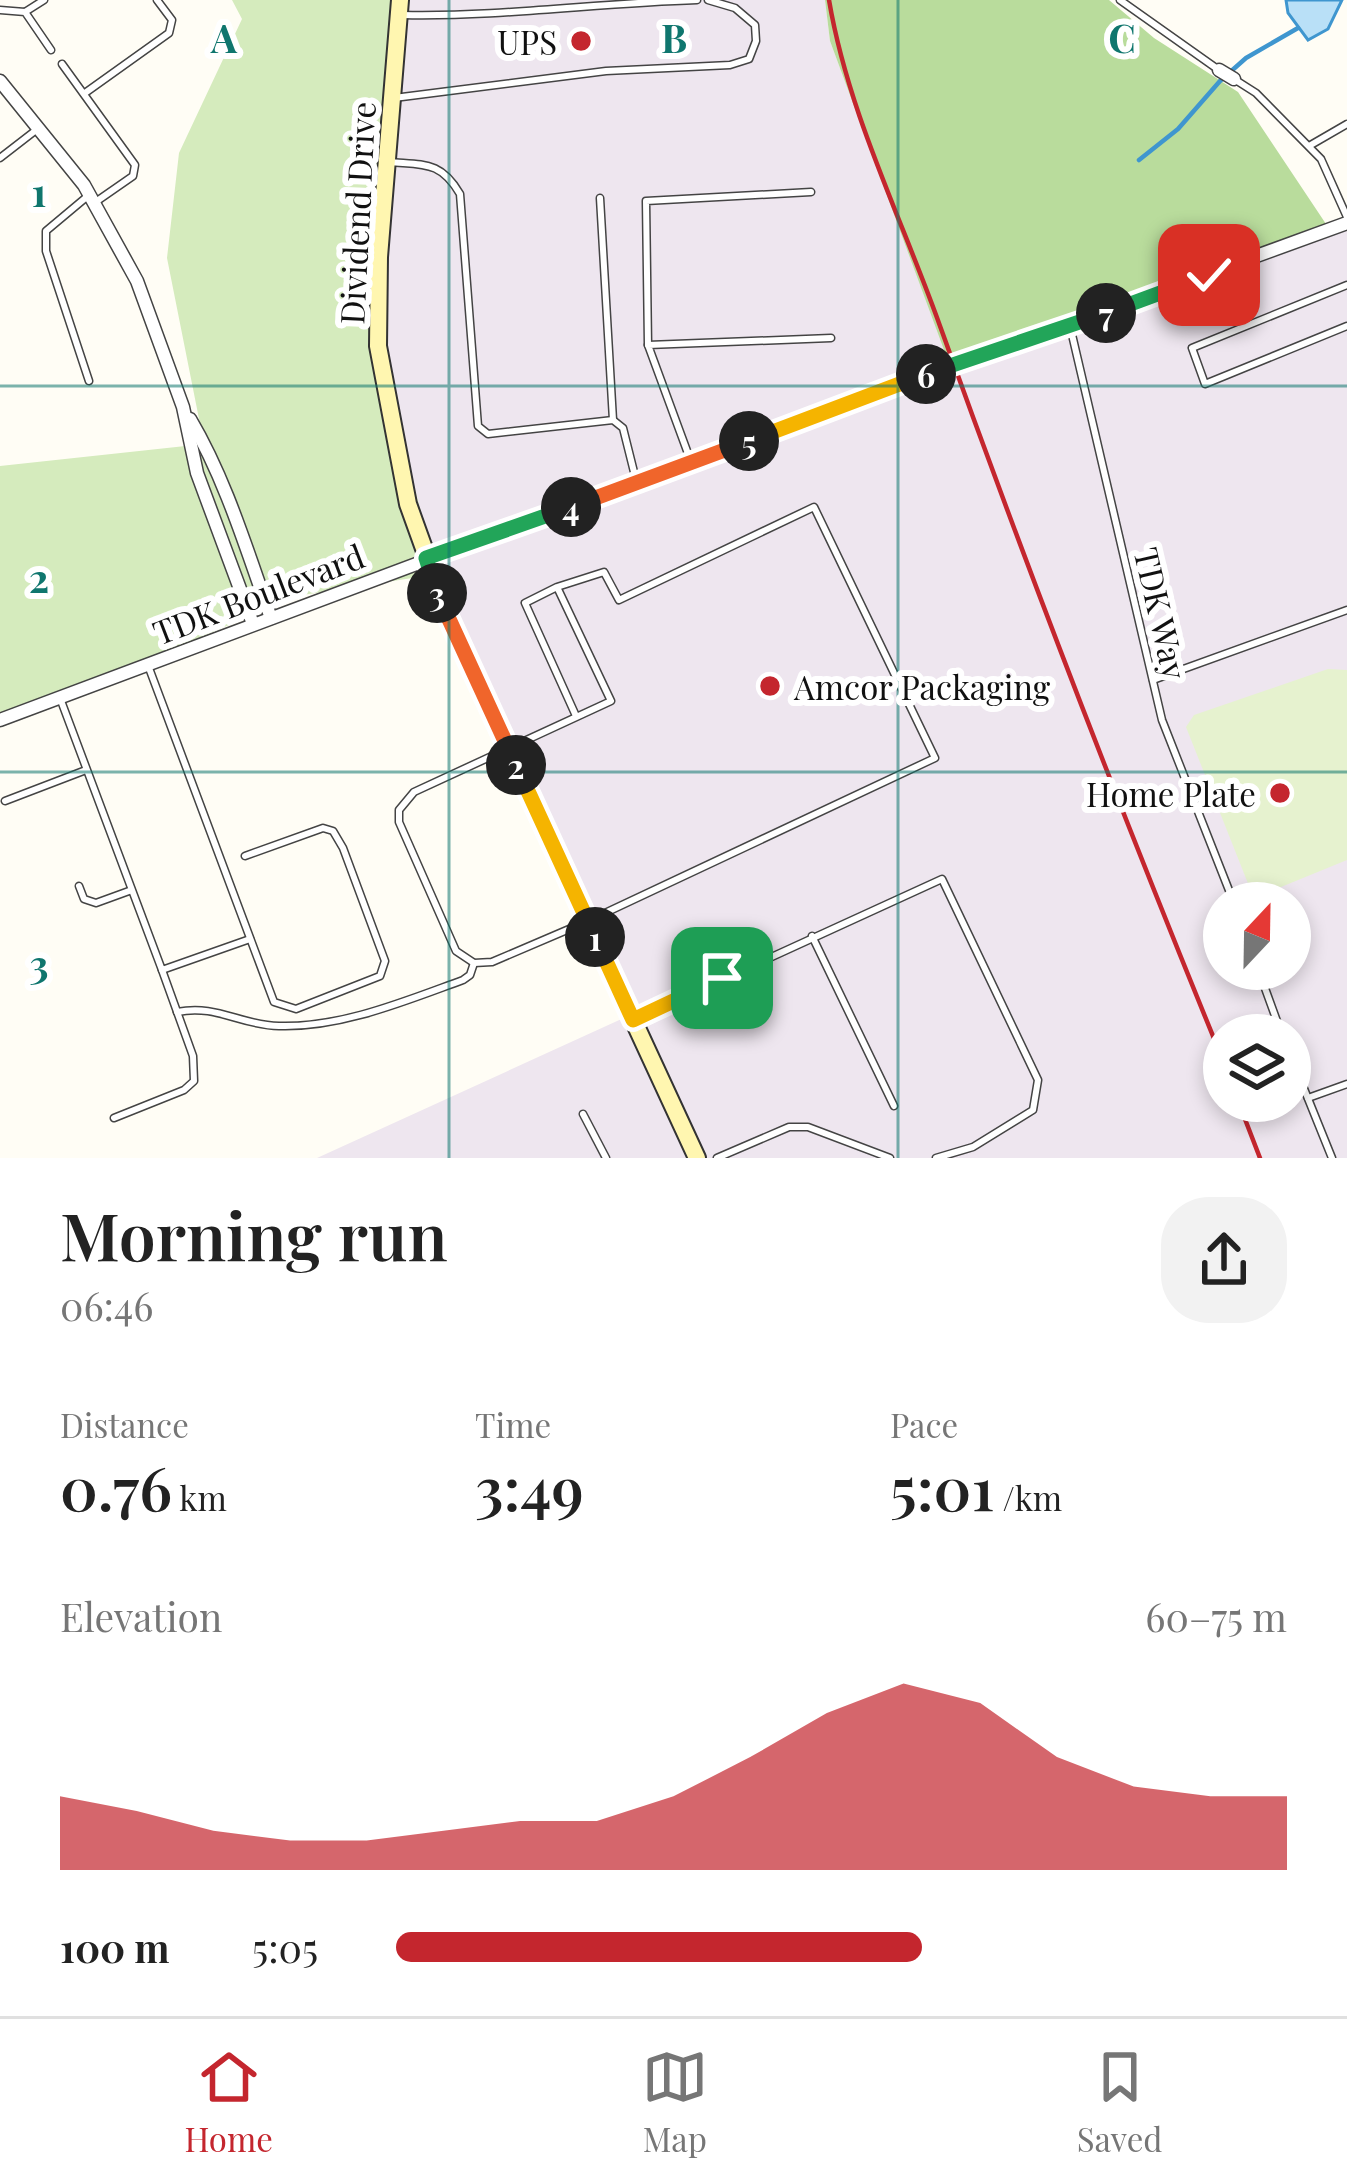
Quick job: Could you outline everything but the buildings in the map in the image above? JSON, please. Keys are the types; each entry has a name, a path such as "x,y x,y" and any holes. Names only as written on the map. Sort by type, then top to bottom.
{"street":[{"name":"Dividend Drive","path":"400,8 379,257 378,346 408,504 435,588 633,1020 690,1156"},
{"path":"1220,70 1234,79"},
{"path":"0,81 92,199 137,280 183,407 197,473 253,624"},
{"name":"TDK Boulevard","path":"0,721 426,558 897,384 1070,326 1347,220"},
{"path":"183,407 205,445 271,617"}],"lane":[{"path":"0,10 25,12 44,0"},
{"path":"85,93 170,34 172,20 157,0"},
{"path":"400,8 485,16 698,0"},
{"path":"393,98 606,71 730,65 748,59 756,41 755,25 735,8 708,0"},
{"path":"1120,0 1220,70"},
{"path":"25,12 51,50"},
{"path":"62,64 135,165 133,176 46,231 46,251 89,381"},
{"path":"1234,79 1256,93 1321,159 1347,220"},
{"path":"1309,146 1347,124"},
{"path":"0,158 40,127"},
{"path":"387,162 434,166 449,176 460,194 478,426 488,434 613,420 623,428 637,483"},
{"path":"692,463 648,345 646,201 812,192"},
{"path":"600,198 613,420"},
{"path":"1347,285 1192,348 1204,384 1347,326"},
{"name":"TDK Way","path":"1070,326 1162,720 1226,882"},
{"path":"648,345 831,338"},
{"path":"556,587 611,701 414,791 399,810 399,822 456,951 474,963 492,962 588,921 935,758 814,507 619,600 604,572 556,587 525,604 576,716"},
{"path":"1153,680 1347,610"},
{"path":"148,664 274,1001 290,1010 375,980 385,962 344,848 333,831 323,828 245,856"},
{"path":"59,698 194,1056 194,1081 184,1090 114,1118"},
{"path":"5,801 86,770"},
{"path":"633,1020 942,879 1038,1080 1034,1110 973,1147 936,1158"},
{"path":"79,886 84,899 96,903 130,891"},
{"path":"812,936 894,1106"},
{"path":"162,970 250,938"},
{"path":"177,1012 203,1007 253,1023 311,1024 463,980 470,976 474,963"},
{"path":"1311,1097 1347,1084"},
{"path":"1311,1106 1332,1158"},
{"path":"584,1114 606,1158"},
{"path":"717,1158 789,1126 808,1127 890,1158"}],"shaded area":[{"path":"393,0 825,0 830,41 951,366 1347,216 1347,1158 317,1158 639,1011 438,574 380,362 395,145"}],"green space":[{"path":"232,0 393,0 395,145 380,362 438,574 296,596 69,694 0,718 0,466 204,444 167,258 179,153 242,19"},
{"path":"825,0 1109,0 1154,38 1238,92 1326,224 950,366 830,41"},
{"name":"Home Plate","path":"1328,669 1347,670 1347,860 1293,882 1247,882 1186,727 1194,715"}],"water":[{"path":"1286,0 1342,0 1328,29 1308,40 1288,13"}],"waterway":[{"path":"1139,160 1178,129 1246,58 1298,28"}],"railway":[{"path":"829,0 849,84 877,165 1204,1014"},
{"path":"1246,1122 1260,1158"}],"place":[{"name":"UPS","path":"581,41"},
{"name":"Amcor Packaging","path":"770,686"},
{"name":"Home Plate","path":"1280,793"}],"route":[{"path":"722,978 633,1020 454,632 426,558 1209,275"}]}
